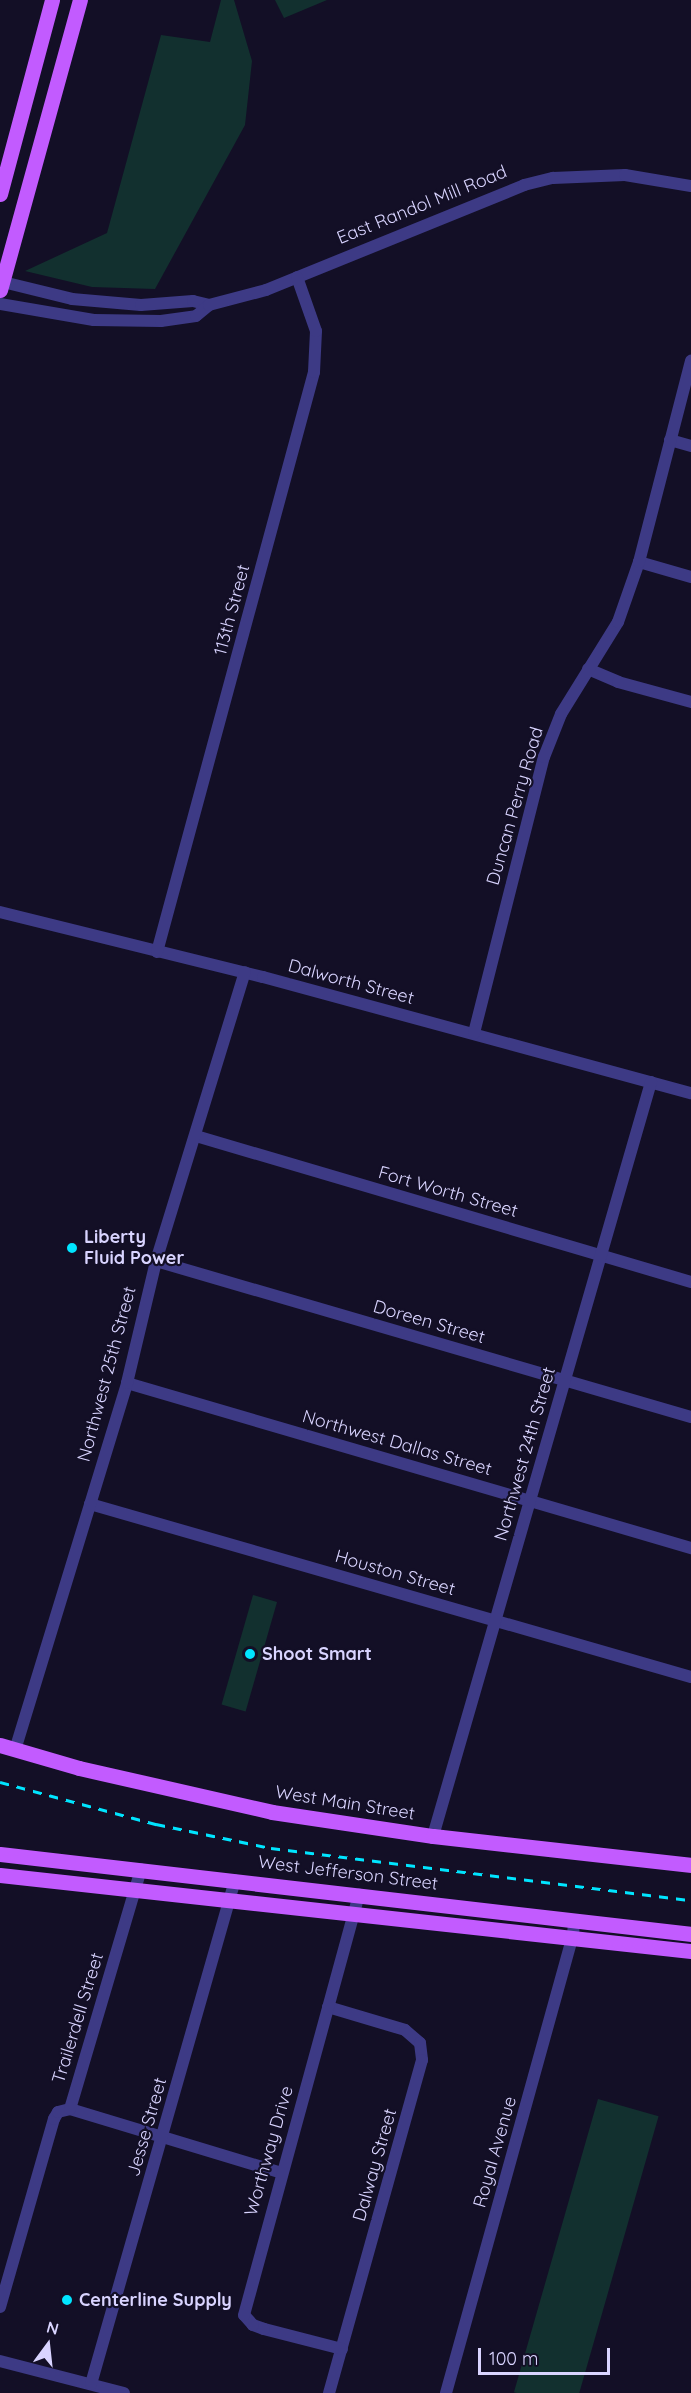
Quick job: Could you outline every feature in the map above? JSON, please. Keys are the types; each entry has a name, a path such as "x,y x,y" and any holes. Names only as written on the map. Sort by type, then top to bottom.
{"main road":[{"path":"0,194 52,0"},
{"path":"1,284 77,1"},
{"name":"West Main Street","path":"0,1745 272,1812 433,1836 691,1865"},
{"name":"West Jefferson Street","path":"0,1854 691,1934"},
{"path":"94,1886 98,1864"},
{"name":"West Jefferson Street","path":"0,1875 230,1898 691,1951"}],"street":[{"name":"East Randol Mill Road","path":"0,304 57,316 130,322 196,316 209,305 266,290 493,195 553,178 625,175 691,186"},
{"name":"113th Street","path":"157,952 314,372 316,331 297,277"},
{"name":"East Randol Mill Road","path":"1,284 72,299 141,305 193,301 209,305"},
{"name":"Duncan Perry Road","path":"474,1033 544,757 561,714 618,622 639,562 691,361"},
{"path":"670,440 691,446"},
{"path":"639,562 691,577"},
{"path":"588,669 618,682 691,702"},
{"name":"Dalworth Street","path":"0,912 245,972 691,1093"},
{"name":"Northwest 25th Street","path":"15,1750 127,1383 156,1261 245,972"},
{"name":"Northwest 24th Street","path":"433,1836 651,1082"},
{"name":"Fort Worth Street","path":"196,1136 691,1282"},
{"name":"Doreen Street","path":"156,1261 691,1417"},
{"name":"Northwest Dallas Street","path":"127,1383 691,1548"},
{"name":"Houston Street","path":"90,1504 691,1677"},
{"name":"Trailerdell Street","path":"0,2307 54,2119 58,2112 70,2109 141,1869"},
{"name":"Jesse Street","path":"91,2384 163,2139 235,1880"},
{"name":"Worthway Drive","path":"342,2349 264,2329 253,2325 244,2315 359,1894"},
{"name":"Royal Avenue","path":"446,2393 573,1936 574,1920"},
{"name":"Dalway Street","path":"328,2007 405,2030 422,2050 329,2393"},
{"path":"70,2109 163,2139 282,2173"},
{"path":"0,2361 123,2393"}],"green space":[{"path":"221,0 234,0 252,61 245,125 155,289 92,287 25,271 107,233 161,35 210,42"},
{"path":"275,0 327,0 284,18"},
{"name":"Shoot Smart","path":"253,1595 277,1602 246,1711 222,1705"},
{"path":"598,2099 659,2116 579,2393 514,2392"}],"railway":[{"path":"0,1782 156,1824 271,1848 691,1900"}],"place":[{"name":"Liberty Fluid Power","path":"72,1248"},
{"name":"Shoot Smart","path":"250,1654"},
{"name":"Centerline Supply","path":"67,2300"}]}
